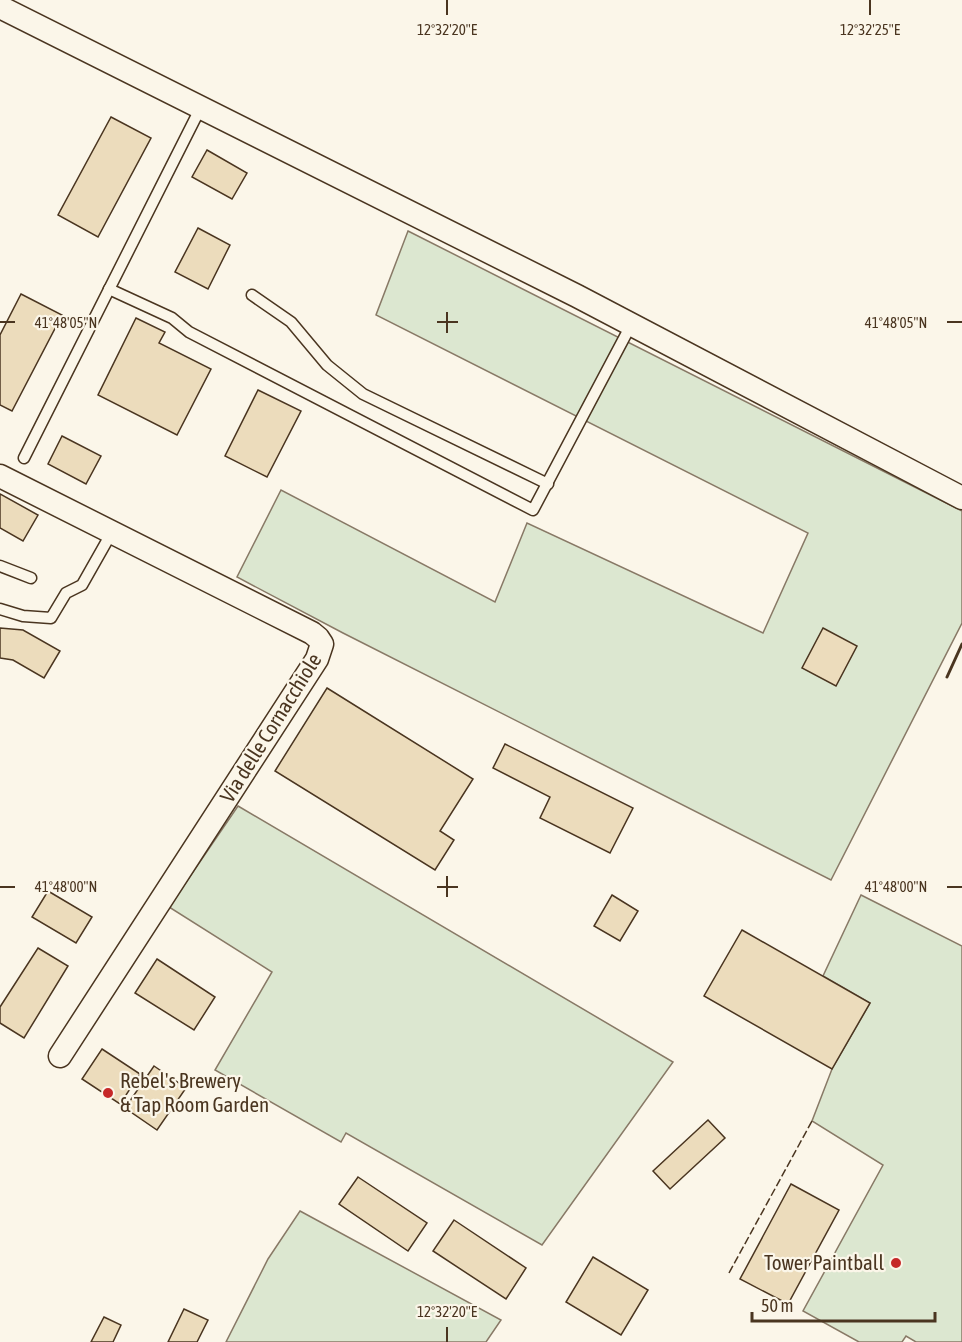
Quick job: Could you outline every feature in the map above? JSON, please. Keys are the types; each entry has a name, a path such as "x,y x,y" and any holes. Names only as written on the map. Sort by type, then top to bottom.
{"street":[{"path":"0,7 631,325 962,498"},
{"name":"Via delle Cornacchiole","path":"0,476 312,633 320,640 321,648 317,660 60,1056"}],"lane":[{"path":"24,458 201,107"},
{"path":"109,289 172,318 189,332 533,510 631,325"},
{"path":"252,295 291,322 327,365 363,394 548,484"},
{"path":"0,609 23,616 51,618 66,593 82,585 112,532"},
{"path":"0,566 31,578"}],"green space":[{"path":"408,231 962,511 962,623 831,880 237,577 281,490 495,602 527,523 763,633 808,533 376,315"},
{"path":"238,806 673,1062 542,1245 346,1133 341,1142 215,1070 272,972 169,907"},
{"path":"861,895 962,946 962,1342 916,1342 906,1336 902,1342 859,1342 803,1311 883,1165 812,1121 832,1069 870,1003 823,976"},
{"path":"300,1211 501,1320 486,1342 226,1342 268,1259"}],"building":[{"path":"111,117 151,138 98,237 58,215"},
{"path":"207,150 247,173 232,199 192,177"},
{"path":"198,228 230,245 208,289 175,272"},
{"path":"21,294 62,315 12,411 0,405 0,335"},
{"path":"136,318 165,332 159,343 211,369 177,435 98,395"},
{"path":"258,390 301,411 267,477 225,456"},
{"path":"62,436 101,456 86,484 48,464"},
{"path":"0,494 38,515 23,541 0,528"},
{"path":"0,628 23,630 60,651 44,678 13,660 0,658"},
{"path":"823,628 857,646 836,686 802,668"},
{"path":"327,688 473,779 440,831 454,840 435,870 275,771"},
{"path":"505,744 633,808 610,853 540,818 550,797 493,768"},
{"path":"48,891 92,917 76,943 32,917"},
{"path":"612,895 638,911 620,941 594,926"},
{"path":"742,930 870,1003 832,1069 704,996"},
{"path":"38,948 68,966 24,1038 0,1023 0,1007"},
{"path":"157,959 215,997 194,1030 135,993"},
{"path":"102,1049 140,1074 120,1104 82,1079"},
{"path":"154,1066 186,1088 157,1130 125,1108"},
{"path":"708,1120 725,1138 670,1189 653,1171"},
{"path":"358,1177 427,1223 408,1251 339,1204"},
{"path":"791,1184 839,1210 788,1304 740,1279"},
{"path":"454,1220 526,1268 506,1299 433,1251"},
{"path":"593,1257 648,1290 621,1335 566,1302"},
{"path":"184,1309 208,1320 197,1342 168,1342"},
{"path":"104,1317 121,1325 113,1342 91,1342"}],"fence":[{"path":"729,1273 812,1121"}],"wall":[{"path":"947,677 962,644"}],"place":[{"name":"Rebel's Brewery & Tap Room Garden","path":"108,1093"},
{"name":"Tower Paintball","path":"896,1263"}]}
